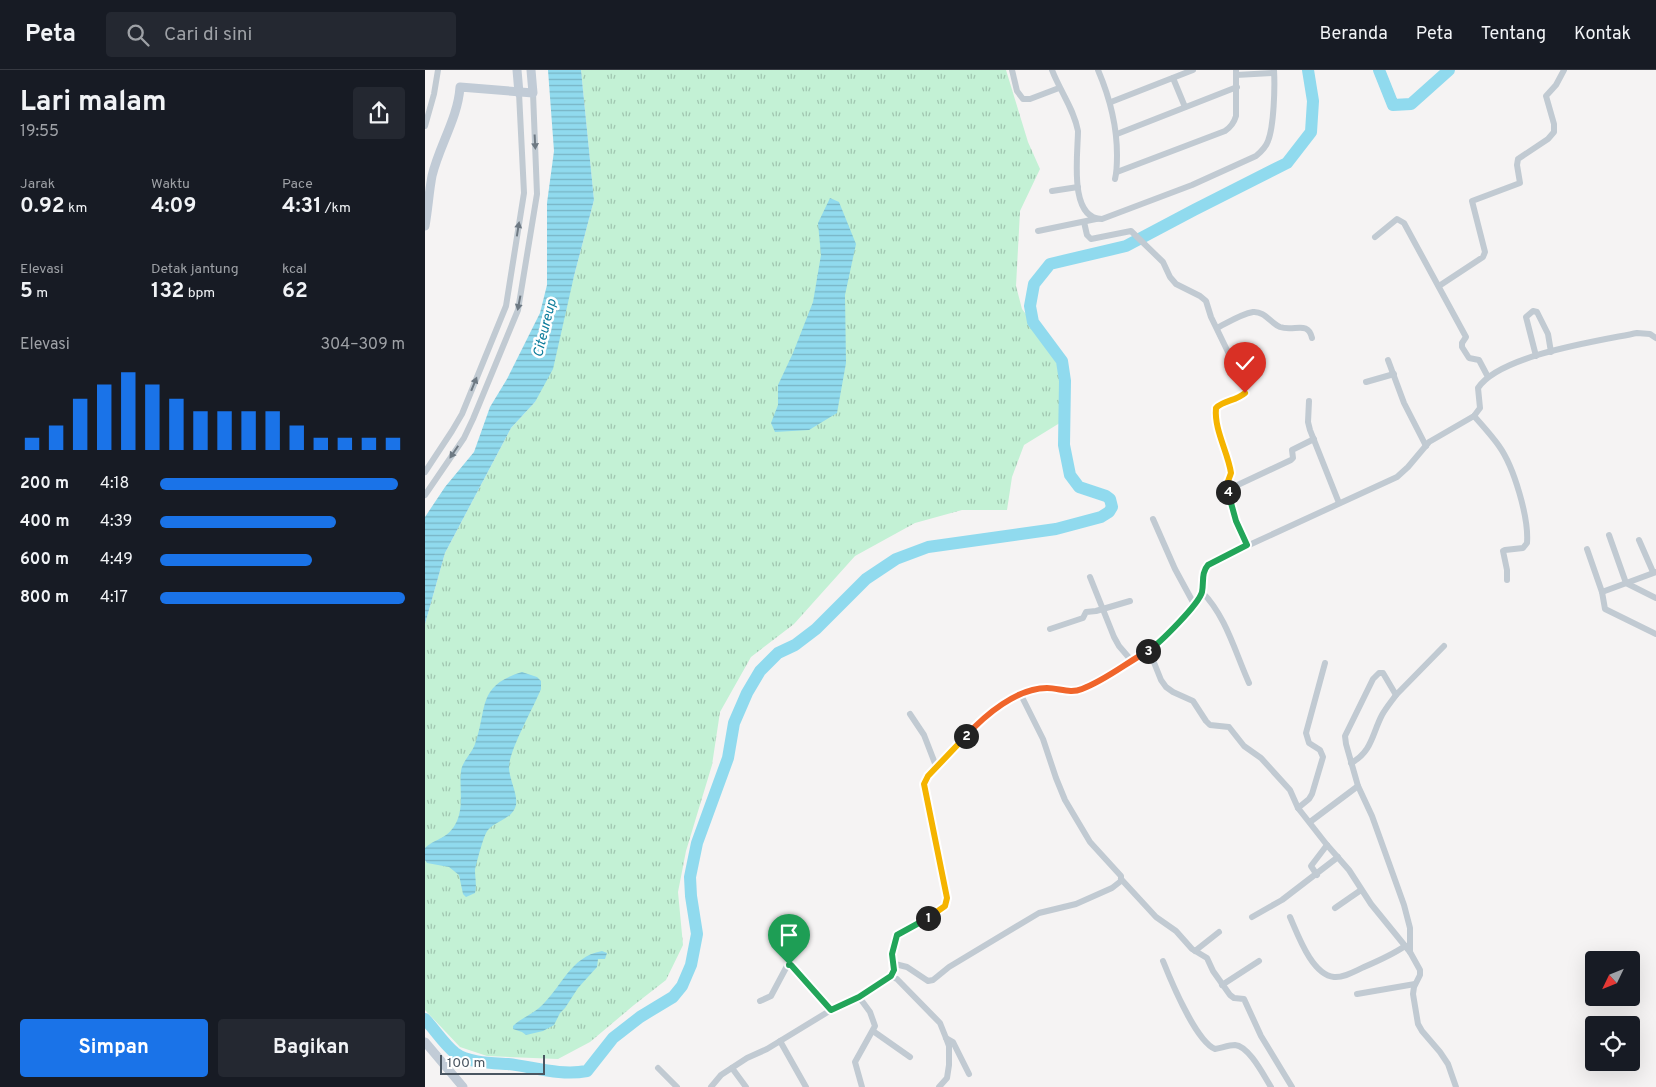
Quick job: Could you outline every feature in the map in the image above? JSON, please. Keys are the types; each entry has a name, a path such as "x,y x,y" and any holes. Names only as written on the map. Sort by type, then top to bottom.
{"street":[{"path":"425,126 434,94 438,70"},
{"path":"425,472 453,431 506,306 524,193 517,70"},
{"path":"425,495 464,438 518,310 537,194 531,70"},
{"path":"1012,70 1017,91 1023,99 1030,99 1059,88"},
{"path":"1052,70 1059,88 1074,115 1078,131 1078,195 1082,207 1096,219"},
{"path":"1111,102 1193,70"},
{"path":"1439,286 1483,257 1485,252 1472,201 1520,183 1518,159 1554,132 1546,96 1556,85 1564,70"},
{"path":"1039,231 1111,217 1192,185 1256,156 1266,146 1271,131 1274,72 1236,73 1236,116 1231,127 1116,175 1117,134 1111,102 1101,71"},
{"path":"1173,78 1185,107"},
{"path":"425,226 433,175 451,124 460,87 533,94"},
{"path":"1117,134 1237,87"},
{"path":"1052,191 1077,187"},
{"path":"1375,238 1395,220 1402,220 1467,337 1462,347 1469,358 1479,360 1488,377"},
{"path":"1084,222 1087,235 1091,239 1131,232 1163,262 1170,277 1176,284 1206,301 1245,385 1243,396 1222,403 1216,408 1215,415 1231,473 1227,490 1236,521 1247,545"},
{"path":"1536,356 1526,317 1533,311 1537,312 1548,334 1551,352"},
{"path":"1217,328 1245,315 1257,313 1281,327 1293,330 1305,327 1312,338"},
{"path":"711,1087 721,1075 747,1058 780,1041 831,1010 859,997 891,976 895,964 892,954 897,935 940,910 947,902 924,784 936,766 989,713 1021,694 1043,688 1069,692 1081,690 1107,678 1131,660 1158,644 1194,604 1202,592 1204,571 1208,565 1247,545 1397,477 1433,439 1475,416 1480,408 1478,388 1488,377 1510,365 1551,352 1637,333 1650,334 1656,338"},
{"path":"1388,360 1404,403 1425,446"},
{"path":"1367,382 1394,374"},
{"path":"1309,401 1308,422 1339,503"},
{"path":"461,414 473,419"},
{"path":"1475,416 1499,445 1522,502 1527,540 1523,548 1503,551 1507,580"},
{"path":"1227,490 1291,460 1293,458 1293,450 1314,439"},
{"path":"1153,519 1175,569 1194,604"},
{"path":"1609,534 1626,583 1656,598"},
{"path":"1602,592 1655,572 1639,540"},
{"path":"1587,549 1602,592 1605,609 1656,634"},
{"path":"1090,577 1114,637 1131,660"},
{"path":"1202,592 1214,607 1225,627 1249,683"},
{"path":"1050,629 1083,618 1085,612 1104,609 1130,601"},
{"path":"1351,763 1363,756 1375,735 1381,717 1396,696 1444,646"},
{"path":"1149,650 1161,680 1166,687 1193,702 1205,721 1210,725 1229,726 1244,746 1267,763 1290,790 1298,808 1353,875 1371,904 1410,952 1420,970 1420,977 1415,984 1413,994 1418,1024 1448,1064 1456,1087"},
{"path":"1298,808 1312,794 1323,757 1320,750 1309,743 1306,733 1325,663"},
{"path":"1396,696 1383,673 1379,673 1373,679 1345,736 1345,744 1358,786 1372,816 1404,905 1410,928 1410,952"},
{"path":"1021,694 1043,739 1065,800 1090,842 1156,917 1176,931 1195,951 1207,958 1222,985 1234,998 1244,998 1261,1036 1292,1087"},
{"path":"910,714 924,736 936,766"},
{"path":"1310,822 1358,786"},
{"path":"1317,875 1311,866 1327,845"},
{"path":"1252,917 1282,900 1338,857"},
{"path":"895,964 917,972 928,981 933,980 949,967 1003,936 1024,921 1039,913 1076,904 1112,888 1121,879"},
{"path":"1335,908 1361,890"},
{"path":"1290,917 1306,952 1315,965 1321,972 1333,977 1346,975 1379,961 1405,946"},
{"path":"1195,951 1219,932"},
{"path":"1163,961 1176,994 1189,1018 1209,1045 1215,1049 1234,1045 1242,1048 1252,1058 1271,1087"},
{"path":"1222,985 1259,962"},
{"path":"760,1001 771,996 787,966 791,965 831,1010"},
{"path":"891,976 897,979 940,1023 950,1056 947,1078 939,1087"},
{"path":"1357,994 1415,984"},
{"path":"859,997 870,1012 875,1026 857,1055 855,1062 861,1087"},
{"path":"873,1031 910,1057"},
{"path":"946,1038 953,1042 969,1074"},
{"path":"780,1041 806,1087"},
{"path":"425,1042 463,1087"},
{"path":"658,1068 677,1087"},
{"path":"732,1068 746,1087"}],"green space":[{"path":"581,70 1006,70 1028,142 1040,169 1020,211 1016,286 1022,309 1062,361 1065,381 1063,421 1024,445 1012,477 1007,510 962,510 915,523 855,556 794,624 751,657 720,712 712,765 686,851 678,892 683,945 666,980 590,1042 558,1059 487,1056 460,1047 425,1010 425,624 445,553 511,428 535,402 574,276 594,200"}],"water":[{"name":"Citeureup","path":"548,70 581,70 594,200 574,276 553,369 535,402 511,428 445,553 425,624 425,517 445,487 474,452 490,407 507,379 540,313 547,285 547,203 554,151"},
{"path":"830,198 839,202 856,244 845,295 846,363 837,413 809,430 775,432 771,423 778,405 778,385 813,302 821,255 818,223"},
{"path":"522,672 537,677 541,681 541,689 517,739 510,759 509,772 516,796 516,805 508,817 486,832 475,870 475,893 466,897 463,894 459,875 449,867 427,863 425,860 425,848 450,832 457,821 460,809 463,764 475,744 483,709 490,691 507,678"},
{"path":"602,951 607,953 605,959 598,959 597,967 578,988 554,1025 543,1031 526,1035 513,1029 516,1023 547,1000 574,966 591,954"}],"waterway":[{"path":"425,1019 455,1053 467,1059 557,1072 577,1072 587,1071 613,1038 640,1017 673,997 682,986 691,965 697,934 690,877 697,843 728,758 734,723 747,693 760,671 778,653 795,645 816,629 866,579 896,559 928,547 1056,529 1101,517 1109,512 1112,507 1110,499 1079,487 1070,475 1064,445 1065,381 1062,361 1033,322 1030,306 1034,284 1050,264 1126,246 1287,163 1311,132 1313,101 1308,70"},
{"path":"1379,70 1393,105 1411,104 1449,70"}],"route":[{"path":"789,965 799,973 831,1010 859,997 891,976 895,964 892,954 897,935 940,910 947,902 924,784 936,766 972,728 1007,701 1021,694 1043,688 1069,692 1081,690 1107,678 1131,660 1158,644 1198,599 1202,592 1205,567 1247,545 1236,521 1227,490 1227,484 1231,476 1230,465 1215,415 1216,408 1222,403 1239,398 1245,393"}]}
